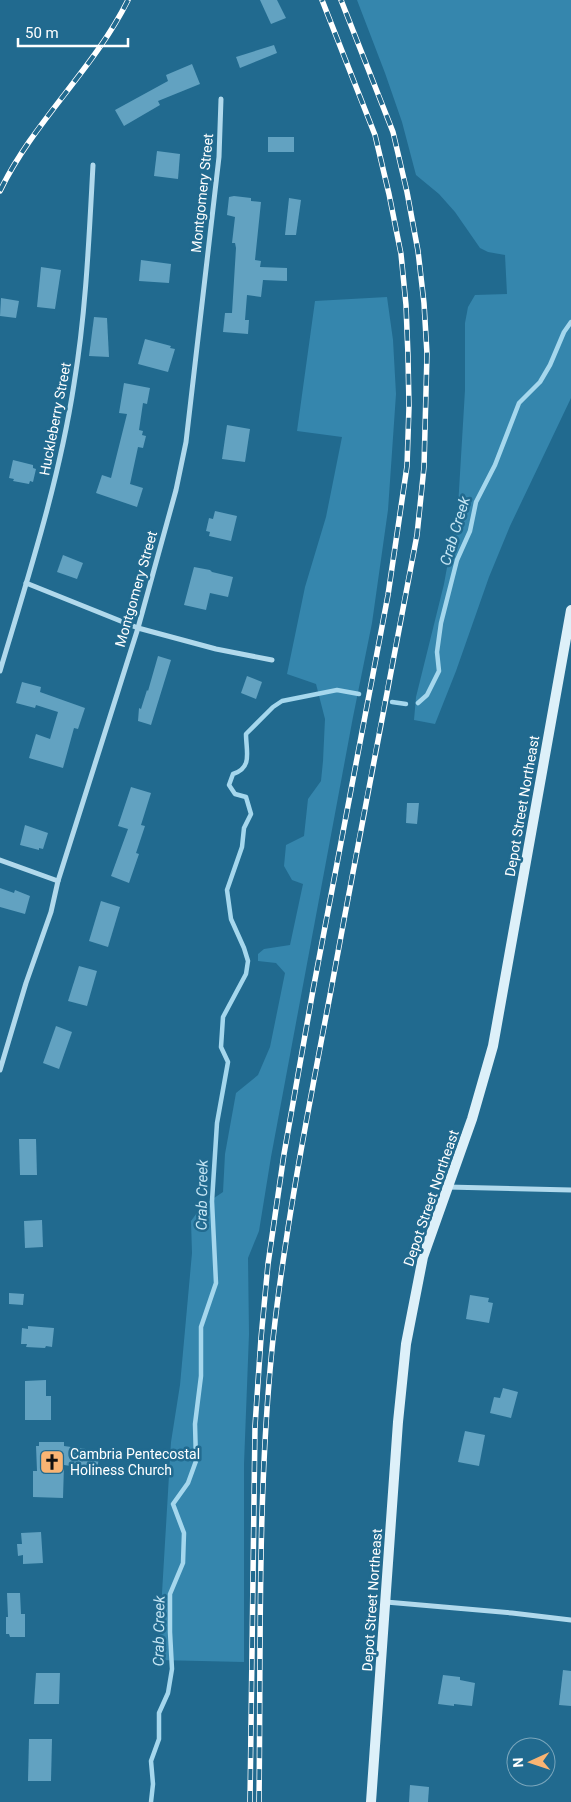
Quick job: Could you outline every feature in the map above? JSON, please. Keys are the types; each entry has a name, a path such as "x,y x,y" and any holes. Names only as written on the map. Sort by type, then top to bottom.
{"main road":[{"name":"Depot Street Northeast","path":"371,1802 398,1422 406,1344 422,1257 472,1119 492,1046 571,610"}],"street":[{"name":"Montgomery Street","path":"0,1070 26,983 51,912 58,881 138,628 176,490 186,442 219,157 221,100"},
{"name":"Huckleberry Street","path":"0,671 52,492 74,386 83,322 93,165"},
{"path":"26,584 138,628 216,649 272,660"},
{"path":"0,860 58,881"},
{"path":"447,1187 571,1190"},
{"path":"386,1602 571,1620"}],"shaded area":[{"path":"357,0 571,0 571,398 510,526 489,577 435,724 414,720 416,697 444,584 458,507 465,390 465,323 468,307 475,295 507,294 505,255 488,252 480,248 455,212 439,194 416,175 402,122"},
{"path":"387,297 393,340 396,394 388,510 372,623 271,1157 259,1231 248,1258 249,1334 244,1464 244,1662 158,1660 171,1442 180,1385 192,1253 191,1221 202,1206 223,1192 225,1154 236,1093 258,1075 270,1047 285,973 276,963 258,961 258,954 264,949 290,945 303,884 292,880 284,866 286,845 304,836 308,799 321,781 325,719 316,684 287,674 305,587 326,517 342,437 297,431 315,301"}],"building":[{"path":"260,0 277,0 286,18 271,24"},
{"path":"274,45 277,53 240,68 236,57"},
{"path":"192,64 200,84 158,101 160,105 124,126 115,110 168,81 166,75"},
{"path":"268,137 294,137 294,152 268,152"},
{"path":"157,151 180,154 178,179 154,176"},
{"path":"229,197 251,198 251,201 261,202 255,260 261,261 260,267 287,268 287,281 263,280 261,297 247,295 245,320 249,320 248,334 223,332 225,313 232,313 236,248 235,243 232,243 235,217 227,215"},
{"path":"289,198 301,200 296,235 285,235"},
{"path":"141,260 171,264 169,283 139,281"},
{"path":"41,267 61,270 55,309 37,307"},
{"path":"1,298 19,301 16,318 0,316"},
{"path":"94,317 107,318 109,357 89,356"},
{"path":"145,339 171,346 170,348 175,349 168,372 138,364"},
{"path":"124,383 150,388 147,404 143,403 139,430 143,431 142,435 146,436 143,448 138,447 130,484 143,488 137,507 96,493 102,475 111,478 127,414 119,413"},
{"path":"227,425 250,429 245,462 222,459"},
{"path":"13,460 33,465 33,468 36,469 33,482 30,481 29,484 13,481 14,479 9,478"},
{"path":"215,511 237,516 231,541 209,536 210,532 206,531 209,518 213,519"},
{"path":"63,555 83,563 77,579 57,572"},
{"path":"194,567 233,577 228,597 210,593 206,610 184,605"},
{"path":"158,656 171,660 151,725 138,721 139,708 141,709 148,691"},
{"path":"247,676 262,682 256,699 241,693"},
{"path":"22,682 41,687 40,692 85,708 78,729 74,728 63,768 29,758 36,734 50,739 58,712 36,705 35,708 16,703"},
{"path":"131,787 151,793 141,825 145,826 136,853 139,854 129,883 111,876 128,829 118,826"},
{"path":"407,803 419,803 417,824 406,823"},
{"path":"25,825 48,833 43,849 39,848 39,850 20,845"},
{"path":"0,888 14,893 15,890 30,896 25,914 0,907"},
{"path":"101,901 120,907 108,947 89,941"},
{"path":"79,966 97,971 87,1006 68,1001"},
{"path":"56,1026 72,1032 59,1069 43,1063"},
{"path":"19,1139 36,1139 37,1175 20,1175"},
{"path":"42,1220 43,1247 25,1248 24,1221"},
{"path":"9,1293 24,1294 23,1305 9,1304"},
{"path":"470,1295 489,1298 488,1302 493,1303 489,1323 466,1319"},
{"path":"28,1326 54,1328 52,1347 26,1347 27,1344 21,1344 22,1328 28,1329"},
{"path":"46,1380 46,1396 51,1396 51,1420 25,1420 25,1381"},
{"path":"503,1388 518,1392 511,1418 490,1413 494,1397 500,1398"},
{"path":"465,1431 485,1435 479,1466 458,1462"},
{"name":"Cambria Pentecostal Holiness Church","path":"39,1442 64,1442 64,1446 100,1451 97,1470 64,1465 63,1498 33,1497 33,1471 37,1471 36,1446 39,1446"},
{"path":"41,1532 43,1563 23,1564 23,1555 18,1556 17,1544 22,1544 21,1533"},
{"path":"7,1593 20,1593 21,1614 25,1614 25,1637 10,1637 9,1634 6,1634 6,1617 8,1617"},
{"path":"563,1670 571,1671 571,1706 559,1705"},
{"path":"36,1673 60,1673 59,1704 34,1704"},
{"path":"443,1675 460,1677 460,1680 475,1683 472,1706 438,1704"},
{"path":"29,1739 52,1739 51,1781 28,1781"},
{"path":"410,1785 429,1787 428,1802 409,1802"}],"waterway":[{"name":"Crab Creek","path":"418,703 427,695 439,671 437,652 441,623 457,560 470,531 476,502 495,465 519,403 540,382 550,365 564,332 571,322"},
{"name":"Crab Creek","path":"151,1802 153,1784 151,1761 159,1739 159,1713 168,1693 172,1669 170,1594 183,1563 184,1533 173,1504 188,1483 196,1461 195,1424 201,1376 201,1327 216,1283 212,1201 217,1123 228,1062 221,1047 223,1017 246,974 248,961 231,919 227,890 242,847 244,828 251,814 246,797 235,794 229,785 233,774 243,768 246,763 246,734 273,707 282,701 337,690 359,694"},
{"name":"Crab Creek","path":"392,702 406,704"}],"railway":[{"path":"0,191 29,142 98,49 128,0"},
{"path":"250,1802 255,1426 268,1264 284,1154 313,990 388,595 407,466 408,356 401,254 375,135 322,0"},
{"path":"259,1802 264,1454 278,1295 306,1121 417,535 424,467 427,354 418,251 393,132 341,0"}],"place":[{"name":"Cambria Pentecostal Holiness Church","path":"52,1462"}]}
